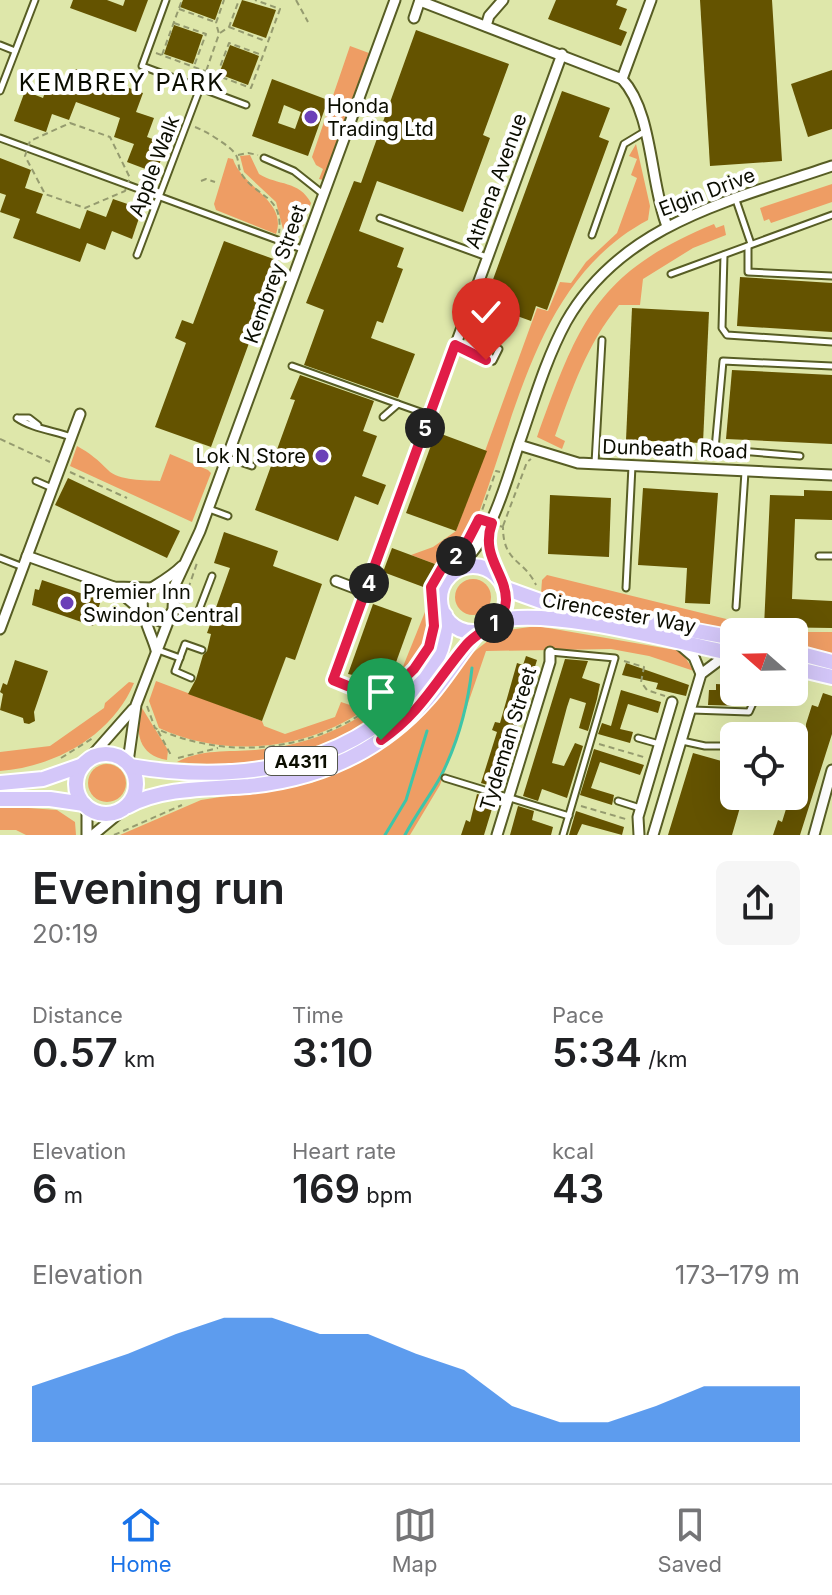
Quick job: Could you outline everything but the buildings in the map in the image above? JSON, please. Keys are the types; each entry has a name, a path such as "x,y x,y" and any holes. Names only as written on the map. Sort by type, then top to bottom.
{"main road":[{"path":"454,565 480,567 501,583 505,606 497,621"},
{"name":"A4311","path":"0,783 43,779 95,756 111,754 129,764 182,771 263,769 302,761 339,747 389,715 428,674 445,640 438,613 442,589 454,565"},
{"name":"Cirencester Way","path":"501,583 546,603 720,635"},
{"path":"438,613 459,628 479,631"},
{"name":"Cirencester Way","path":"497,621 513,617 554,620 720,651"},
{"name":"A4311","path":"0,799 50,799 86,806 109,815 155,796 285,781 348,760 389,734 411,715 479,631 497,621"},
{"path":"808,656 832,662"},
{"path":"808,671 832,677"},
{"path":"85,763 76,781 86,806"},
{"path":"126,808 133,799 137,782 129,764"}],"street":[{"name":"Kembrey Street","path":"129,764 136,705 174,608 174,587 209,509 395,0"},
{"path":"414,18 420,0 622,79 632,93 644,132 667,226"},
{"path":"486,26 489,16 503,0"},
{"path":"622,79 651,0"},
{"name":"Athena Avenue","path":"333,680 562,54"},
{"name":"Elgin Drive","path":"501,583 491,554 490,527 557,341 576,306 619,257 667,226 832,166"},
{"path":"0,629 80,414"},
{"name":"Dunbeath Road","path":"519,445 548,459 595,464 832,475"},
{"name":"Elgin Drive","path":"454,565 490,527"},
{"path":"27,556 114,587 166,589 174,608 160,621 144,613 114,587"},
{"name":"Kembrey Street","path":"144,613 143,595 187,561"},
{"path":"336,581 365,592"},
{"path":"144,613 156,650"},
{"path":"653,835 701,674 694,657 677,642"},
{"name":"Tydeman Street","path":"497,835 550,662 550,652"},
{"path":"701,674 720,662"},
{"path":"639,835 641,808 672,702"},
{"name":"Kembrey Street","path":"85,763 136,705"},
{"path":"814,835 828,794 832,770"},
{"path":"86,806 87,835"},
{"path":"93,835 126,808"}],"lane":[{"path":"166,0 142,66 246,105"},
{"path":"0,91 34,1"},
{"path":"0,45 15,51"},
{"name":"Apple Walk","path":"137,255 200,88"},
{"path":"592,235 624,144 644,132"},
{"path":"0,138 303,249"},
{"path":"264,158 294,171 323,194"},
{"path":"736,199 749,245 748,272 832,276"},
{"path":"671,274 832,215"},
{"path":"380,218 488,257"},
{"path":"724,255 722,328 727,335 832,342"},
{"path":"595,464 602,340"},
{"path":"455,345 493,361 499,349"},
{"path":"800,456 715,449 723,361 832,366"},
{"path":"292,366 430,415"},
{"path":"383,417 398,404"},
{"path":"39,425 71,437"},
{"path":"227,458 252,466"},
{"path":"626,588 632,466"},
{"path":"736,607 745,470"},
{"path":"36,481 52,488"},
{"path":"209,509 228,516"},
{"path":"819,556 832,556"},
{"path":"0,558 23,567"},
{"path":"174,608 197,615 212,576"},
{"path":"191,678 175,671 185,644 202,650"},
{"path":"156,650 180,658"},
{"path":"550,652 615,658 563,835"},
{"path":"691,709 749,712 752,706"},
{"path":"638,738 659,744"},
{"path":"681,740 720,746"},
{"path":"445,778 569,816"},
{"path":"618,801 641,808"}],"path":[{"path":"162,55 182,0"},
{"path":"200,88 219,34 216,23 224,0"},
{"path":"219,34 229,27 239,0"},
{"path":"148,50 251,88 280,9 255,0"},
{"path":"296,0 308,22"},
{"path":"179,9 216,23"},
{"path":"174,23 206,34 194,67"},
{"path":"229,27 268,42"},
{"path":"217,76 229,43 263,55"},
{"path":"70,123 110,137 130,178 128,185 125,191 85,208 45,194 25,156 27,148 30,141 70,123"},
{"path":"187,124 203,129 213,139 225,143 237,156 241,173 275,204 280,218 273,250 285,273 293,276"},
{"path":"237,156 248,153 264,158"},
{"path":"201,181 215,182"},
{"path":"0,439 127,498"},
{"path":"536,586 535,580 506,550 503,527 527,462 548,459"},
{"path":"476,527 479,519 490,527 503,527"},
{"path":"174,608 199,559"},
{"path":"438,613 431,587 442,568 454,565"},
{"path":"155,728 180,738 220,747 255,749 301,742 353,721 382,700 414,669 429,647"},
{"path":"615,658 644,667 641,682 647,690 663,695 672,702"},
{"path":"333,680 382,700"},
{"path":"146,702 155,728 173,760 220,747"},
{"path":"50,764 102,730"},
{"path":"590,742 655,760"},
{"path":"572,803 638,823"},
{"path":"114,835 184,804"}],"shaded area":[{"path":"350,46 369,53 323,180 319,179 323,169 316,165 312,157"},
{"path":"636,144 650,206 648,220 609,246 578,279 553,317 516,402 471,533 429,585 435,564 411,555 433,547 456,531 537,308 548,311 560,282 571,283 586,262 617,233 637,178 631,175 637,159 629,156"},
{"path":"250,155 259,174 300,190 311,203 297,236 284,233 276,202 244,172 240,156"},
{"path":"228,158 233,159 238,169 270,203 278,222 276,234 216,210 214,204"},
{"path":"832,184 832,202 771,223 769,219 764,221 760,208"},
{"path":"714,224 716,228 724,225 726,235 693,248 643,279 640,305 619,305 608,320 581,368 555,436 565,441 562,449 537,437 565,363 597,306 617,283 642,262 674,242"},
{"path":"77,446 113,474 125,478 160,481 170,454 208,470 211,473 192,522 70,466"},
{"path":"547,575 722,618 720,630 550,597 541,594 542,580"},
{"path":"473,579 486,584 491,597 486,610 473,615 460,610 455,597 460,584"},
{"path":"427,607 429,630 423,650 396,684"},
{"path":"537,626 681,651 694,671 649,656 611,649 486,651 440,785 410,835 120,835 201,800 311,783 360,763 402,734 445,690 466,658 489,640 508,630"},
{"path":"808,632 832,632 832,656 808,650"},
{"path":"430,647 414,681 389,708 359,729 325,745 288,756 250,762 177,762 205,753 282,746 332,731 355,720 396,688"},
{"path":"156,681 262,721 264,726 285,734 335,717 341,702 350,705 360,703 362,696 345,688 378,700 328,730 273,745 244,747 187,738 159,728 149,701"},
{"path":"129,682 134,683 111,719 79,745 41,763 0,771 0,752 50,746 104,708 105,703"},
{"path":"142,708 168,750 167,760 150,754 141,742 139,726"},
{"path":"107,764 120,770 126,783 120,796 107,802 94,796 88,783 94,770"},
{"path":"0,806 57,810 75,822 76,835 26,835 16,830 0,830"}],"waterway":[{"path":"405,835 441,776 452,750 465,709 472,668"},
{"path":"385,835 406,800 427,731"}],"place":[{"name":"Honda Trading Ltd","path":"311,117"},
{"name":"Lok N Store","path":"322,456"},
{"name":"Premier Inn Swindon Central","path":"67,603"}],"district":[{"name":"KEMBREY PARK","path":"122,82"}],"route":[{"path":"381,740 426,701 467,644 479,631 497,621 505,606 505,593 489,547 492,523 479,519 465,546 442,568 431,587 434,626 429,647 414,669 382,700 333,680 455,345 486,360"}]}
